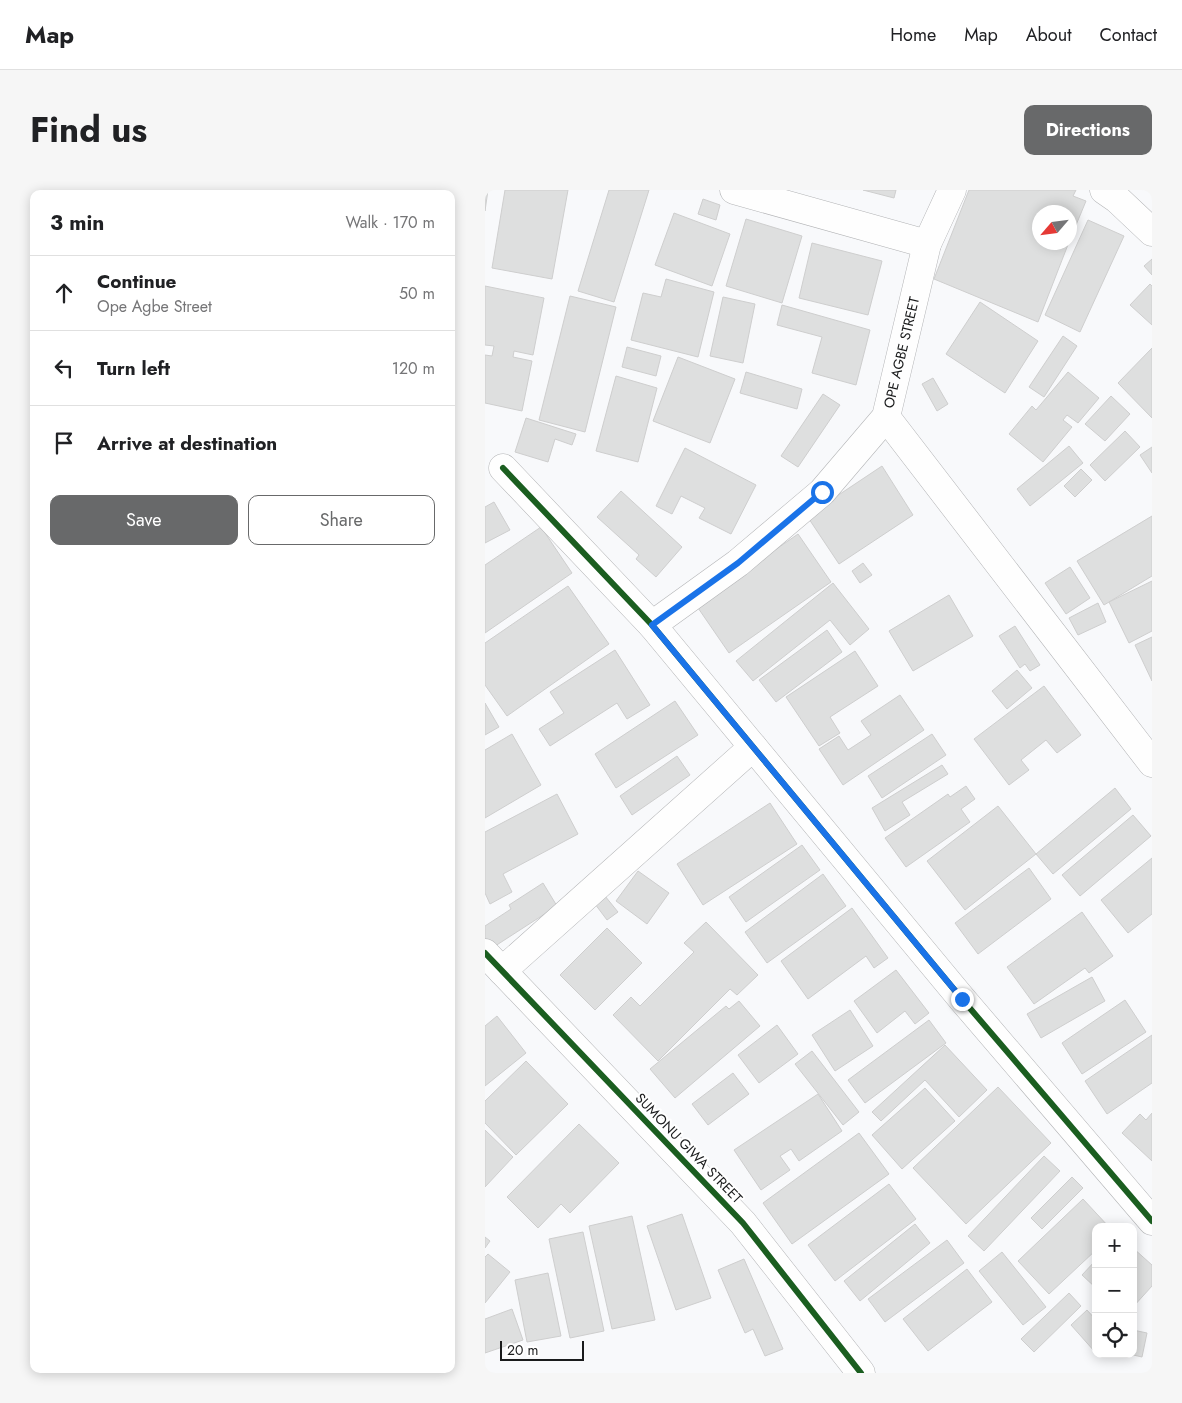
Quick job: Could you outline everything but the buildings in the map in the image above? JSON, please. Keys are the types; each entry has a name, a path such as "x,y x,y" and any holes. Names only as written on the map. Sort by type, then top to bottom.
{"street":[{"path":"734,190 927,244"},
{"name":"OPE AGBE STREET","path":"652,625 738,563 822,492 886,416 927,244 952,190"},
{"path":"1104,190 1117,199 1152,232"},
{"path":"886,416 1152,763"},
{"path":"503,468 652,625 962,999 1152,1221"},
{"path":"494,962 753,747"},
{"name":"SUMONU GIWA STREET","path":"494,962 743,1223 861,1373"}],"cycle path":[{"path":"503,468 652,625 962,999 1152,1221"},
{"path":"485,953 743,1223 861,1373"}],"route":[{"path":"822,492 738,563 652,625 962,999"}]}
